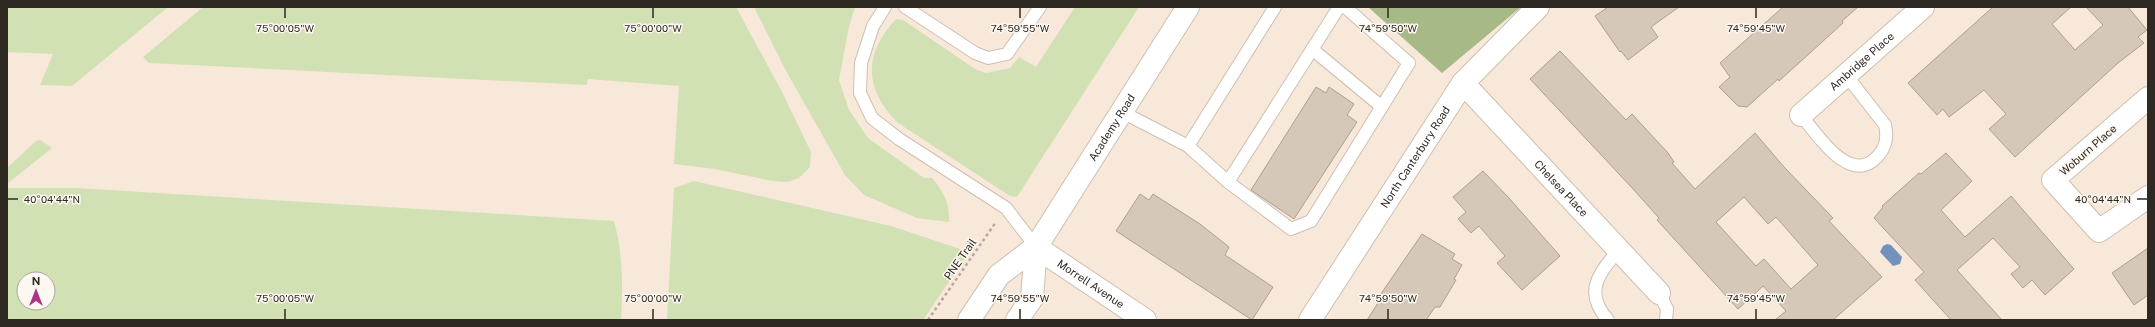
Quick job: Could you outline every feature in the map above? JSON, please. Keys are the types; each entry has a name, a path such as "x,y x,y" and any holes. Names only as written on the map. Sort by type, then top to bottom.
{"street":[{"name":"Academy Road","path":"969,320 999,275 1036,247 1188,7"},
{"name":"North Canterbury Road","path":"1310,320 1464,83 1538,7"},
{"name":"Ambridge Place","path":"1801,115 1923,7"},
{"name":"Chelsea Place","path":"1464,83 1659,293"},
{"name":"Woburn Place","path":"2148,98 2053,180 2099,231 2148,196"},
{"name":"Academy Road","path":"1017,320 1032,298 1036,247"},
{"name":"Morrell Avenue","path":"1036,247 1145,320"}],"lane":[{"path":"885,7 873,26 861,63 860,93 872,118 898,139 1006,208 1036,247"},
{"path":"905,7 975,53 988,58 1007,54 1040,7"},
{"path":"1188,146 1275,7"},
{"path":"1228,182 1339,7"},
{"path":"1122,112 1188,146 1228,182 1292,229 1311,221 1409,63 1345,7"},
{"path":"1312,49 1382,107"},
{"path":"1801,115 1837,157 1845,162 1855,165 1865,165 1881,154 1886,145 1887,135 1885,125 1846,75"},
{"path":"1608,320 1597,304 1595,292 1597,280 1602,269 1619,250"},
{"path":"1659,293 1667,309 1666,320"}],"path":[{"name":"PNE Trail","path":"928,320 1006,208"}],"green space":[{"path":"7,7 168,7 72,86 40,85 53,54 7,52"},
{"path":"203,7 736,7 781,90 811,152 810,167 799,178 787,182 773,181 715,169 674,164 679,86 588,79 587,85 149,63 143,57"},
{"path":"754,7 855,7 849,26 839,80 849,110 868,138 924,178 932,178 940,188 945,198 949,222 917,218 864,195 845,175 786,71"},
{"path":"1075,7 1139,7 1017,197 1010,196 898,123 879,98 874,85 872,72 873,59 885,32 896,19 903,20 975,69 986,73 1010,68 1019,57 1036,67"},
{"path":"1368,7 1521,7 1442,73"},
{"path":"40,140 52,148 7,184 7,168 36,141"},
{"path":"694,181 891,226 969,252 923,320 667,320 674,188"},
{"path":"7,188 76,188 614,221 621,258 621,320 7,320"}],"water":[{"path":"1887,244 1891,245 1902,257 1900,264 1893,266 1880,252 1883,246"}],"building":[{"path":"1608,7 1679,7 1651,27 1658,37 1628,60 1621,51 1620,52 1595,16"},
{"path":"1783,7 1858,7 1842,21 1843,23 1779,81 1778,79 1747,107 1738,106 1719,87 1730,77 1720,63"},
{"path":"1993,7 2071,7 2052,24 2075,50 2103,25 2086,7 2128,7 2147,30 2138,37 2144,43 2118,63 2015,157 1989,129 2006,114 1984,90 1949,117 1943,109 1937,115 1908,83"},
{"path":"1560,51 1626,120 1632,114 1668,153 1674,162 1672,163 1695,189 1755,133 1784,167 1833,218 1829,221 1882,277 1833,320 1775,320 1786,311 1763,286 1738,309 1657,220 1659,218 1634,190 1530,79","holes":["1744,197 1768,224 1776,217 1818,265 1791,289 1764,259 1756,266 1716,222"]},
{"path":"1316,87 1326,93 1329,87 1354,104 1347,115 1357,122 1294,219 1251,190"},
{"path":"1946,153 1972,181 1941,210 1965,237 2011,196 2074,269 2045,295 2032,280 2023,288 2011,274 2020,267 1993,238 1957,270 2002,320 1951,320 1915,280 1924,272 1874,218 1883,207 1882,206 1919,173 1921,174"},
{"path":"1483,171 1560,256 1522,290 1497,263 1505,256 1479,226 1471,233 1458,219 1466,212 1453,197"},
{"path":"1140,194 1149,200 1153,194 1200,224 1229,247 1225,255 1273,287 1252,320 1116,231"},
{"path":"1422,234 1455,254 1452,259 1462,265 1454,279 1456,280 1440,307 1435,307 1426,320 1367,320 1378,303 1376,301"},
{"path":"2148,248 2148,295 2134,305 2112,273"}]}
